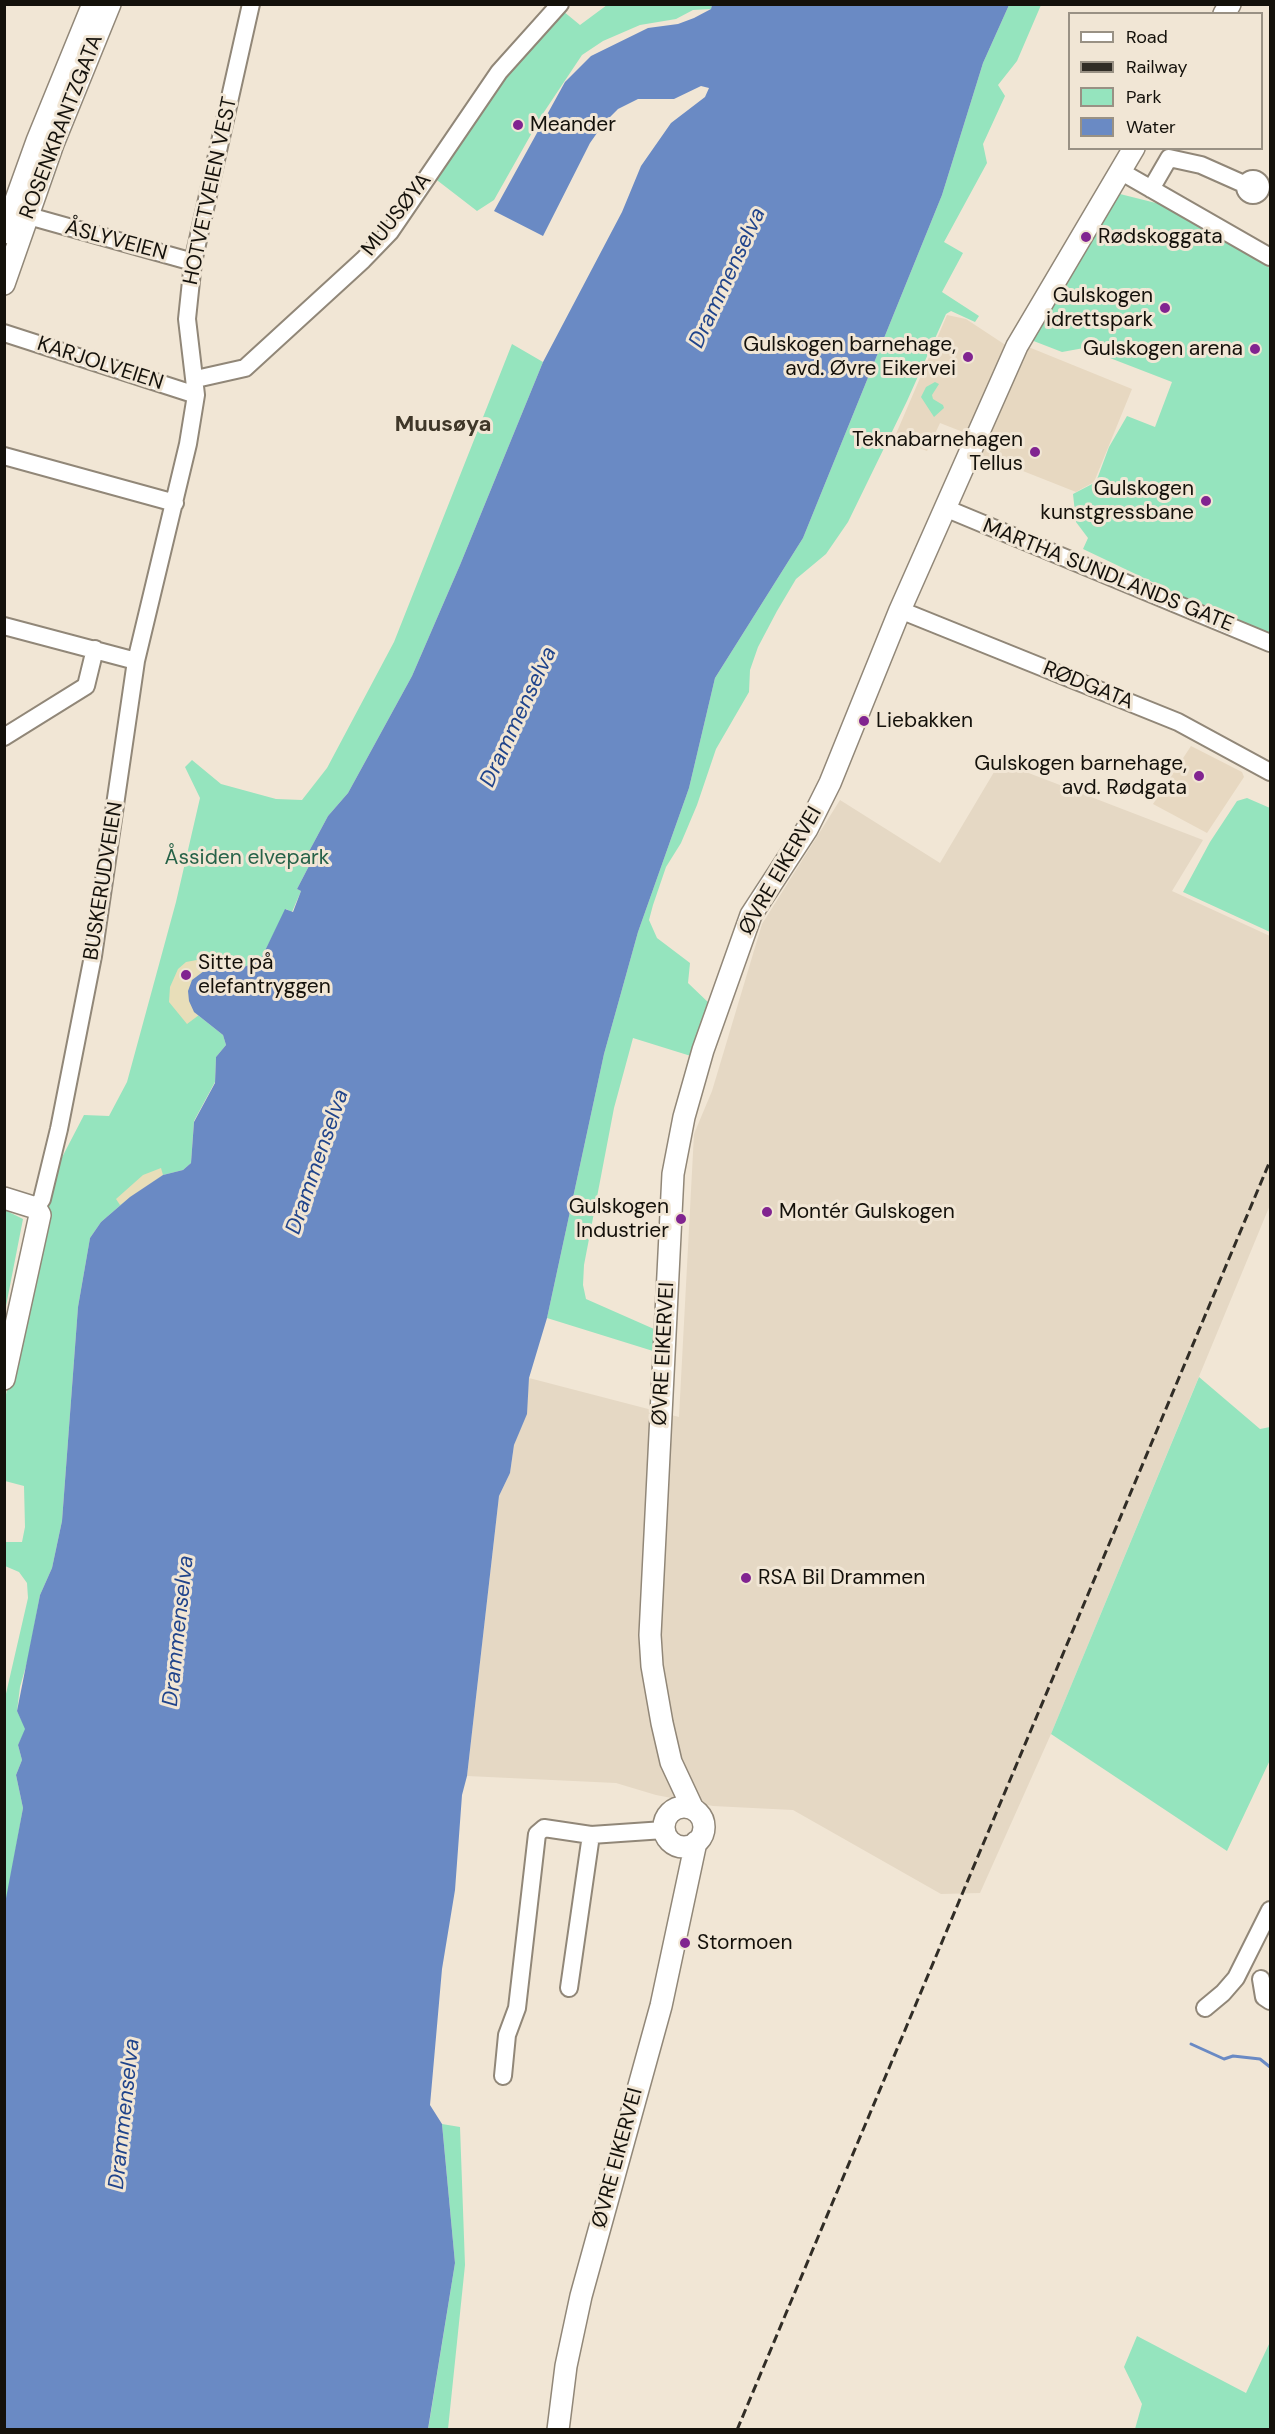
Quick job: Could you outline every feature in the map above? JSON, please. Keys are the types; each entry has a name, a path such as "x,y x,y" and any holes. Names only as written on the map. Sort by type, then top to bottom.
{"main road":[{"name":"ROSENKRANTZGATA","path":"4,284 14,212 44,124 93,4"},
{"name":"ROSENKRANTZGATA","path":"4,233 64,116 110,4"},
{"name":"ØVRE EIKERVEI","path":"558,2430 566,2366 581,2296 663,1998 674,1954 685,1887 677,1833 671,1762 652,1666 650,1611 674,1174 684,1117 706,1040 751,915 807,829 830,783 900,609 1017,346 1133,150"},
{"path":"4,1198 36,1208"},
{"name":"BUSKERUDVEIEN","path":"4,1379 40,1221 36,1208"},
{"name":"ØVRE EIKERVEI","path":"671,1762 703,1825 700,1837 677,1833"},
{"path":"677,1833 681,1807 693,1809"}],"street":[{"name":"HOTVETVEIEN VEST","path":"196,387 188,319 194,262 251,4"},
{"name":"MUUSØYA","path":"196,387 244,368 363,260 390,232 499,72 560,4"},
{"path":"1150,189 1169,158 1201,165 1246,185"},
{"path":"1120,171 1270,257"},
{"name":"ÅSLYVEIEN","path":"14,212 194,262"},
{"name":"KARJOLVEIEN","path":"4,333 196,387"},
{"name":"BUSKERUDVEIEN","path":"36,1208 42,1199 57,1139 93,956 136,661 175,504 196,387"},
{"path":"4,456 175,504"},
{"name":"MARTHA SUNDLANDS GATE","path":"945,508 1270,643"},
{"name":"RØDGATA","path":"900,609 1178,723 1270,772"},
{"path":"4,626 136,661"},
{"path":"4,737 86,686 94,649"},
{"path":"503,2076 507,2035 517,2008 537,1834 544,1828 591,1835 677,1833"},
{"path":"568,1988 591,1835"},
{"path":"1205,2008 1224,1993 1236,1978 1270,1910"},
{"path":"1261,1979 1264,1997 1270,2001"}],"shaded area":[{"path":"947,315 966,319 1007,346 968,434 940,423 927,451 898,440 896,434"},
{"path":"1026,346 1132,389 1094,482 1076,492 990,458 987,466 976,463"},
{"path":"1191,746 1242,772 1244,777 1207,833 1153,804"},
{"path":"1000,762 1203,840 1172,891 1270,936 1270,1205 1051,1734 980,1893 941,1894 793,1810 713,1806 656,1795 616,1783 467,1776 499,1496 510,1473 514,1445 526,1414 529,1378 679,1417 694,1134 712,1091 762,924 840,800 940,863"}],"green space":[{"path":"607,5 712,5 711,9 693,10 676,19 640,25 603,41 582,55 542,115 494,200 477,211 429,174 464,121 563,11 580,25"},
{"path":"1009,5 1041,5 1017,61 998,85 1005,96 983,144 987,163 944,242 963,253 942,292 979,316 975,322 951,311 946,314 907,401 848,522 826,554 796,579 777,611 758,647 750,670 749,692 716,749 681,843 666,867 649,920 657,938 690,963 688,983 711,1005 694,1057 633,1038 614,1108 584,1265 583,1285 586,1299 654,1329 653,1351 547,1318 604,1054 638,932 689,788 715,678 803,538 942,195 983,63"},
{"path":"1120,194 1164,205 1270,268 1270,638 1083,549 1088,538 1076,522 1073,494 1096,482 1109,447 1127,416 1155,427 1172,382 1084,348 1062,352 1031,340"},
{"name":"Åssiden elvepark","path":"512,344 543,362 412,676 348,793 328,816 306,857 310,864 297,889 301,891 292,912 286,909 261,959 240,969 225,965 194,1012 223,1035 226,1045 216,1057 215,1082 194,1121 191,1163 183,1170 163,1175 130,1197 101,1222 90,1238 78,1307 62,1521 52,1568 40,1595 28,1659 20,1687 17,1711 26,1729 18,1745 22,1760 16,1775 23,1808 5,1909 5,1698 28,1598 27,1583 19,1572 5,1566 5,1542 22,1542 25,1527 24,1486 5,1481 5,1399 57,1167 84,1115 109,1116 127,1082 176,902 200,798 185,767 192,760 221,784 276,799 302,800 327,768 394,642"},
{"path":"935,382 939,384 932,395 933,399 944,408 934,417 921,397 926,387"},
{"path":"1247,798 1270,808 1270,932 1183,892 1210,842 1237,801"},
{"path":"4,1210 23,1219 5,1311"},
{"path":"1199,1377 1260,1429 1270,1427 1270,1760 1227,1851 1051,1734"},
{"path":"442,2124 460,2127 465,2265 448,2429 428,2430 455,2263"},
{"path":"1137,2336 1246,2393 1270,2342 1270,2429 1135,2429 1142,2404 1124,2367"}],"sand":[{"path":"213,957 224,958 225,965 212,966 194,1012 199,1015 187,1024 169,1002 170,987 178,969 186,962"},
{"path":"161,1168 163,1175 120,1205 116,1199 143,1175"}],"water":[{"name":"Drammenselva","path":"712,5 1009,5 983,63 942,195 803,538 715,678 689,788 638,932 604,1054 547,1318 529,1378 527,1414 514,1445 510,1473 499,1496 467,1776 462,1795 455,1890 442,1969 430,2105 442,2124 455,2263 428,2429 5,2429 4,1909 23,1808 16,1775 22,1760 18,1745 25,1729 17,1711 40,1595 52,1568 62,1521 78,1307 90,1238 101,1222 130,1197 163,1175 183,1170 191,1163 194,1122 215,1083 216,1057 226,1045 223,1035 194,1012 188,991 192,980 212,965 225,965 240,969 261,959 285,909 293,912 301,891 297,889 310,864 306,857 328,816 348,793 412,676 543,362 622,212 641,166 671,123 705,97 709,88 701,86 674,99 638,99 618,109 604,123 590,143 543,236 494,211 565,82 591,56 648,28 678,24 694,18 711,9"}],"waterway":[{"path":"1191,2044 1224,2059 1233,2056 1260,2059 1270,2067"}],"railway":[{"path":"737,2430 1270,1161"}],"place":[{"name":"Meander","path":"518,125"},
{"name":"Rødskoggata","path":"1086,237"},
{"name":"Gulskogen idrettspark","path":"1165,308"},
{"name":"Gulskogen arena","path":"1255,349"},
{"name":"Gulskogen barnehage, avd. Øvre Eikervei","path":"968,357"},
{"name":"Teknabarnehagen Tellus","path":"1035,452"},
{"name":"Gulskogen kunstgressbane","path":"1206,501"},
{"name":"Liebakken","path":"864,721"},
{"name":"Gulskogen barnehage, avd. Rødgata","path":"1199,776"},
{"name":"Sitte på elefantryggen","path":"186,975"},
{"name":"Montér Gulskogen","path":"767,1212"},
{"name":"Gulskogen Industrier","path":"681,1219"},
{"name":"RSA Bil Drammen","path":"746,1578"},
{"name":"Stormoen","path":"685,1943"}],"district":[{"name":"Muusøya","path":"443,425"}]}
